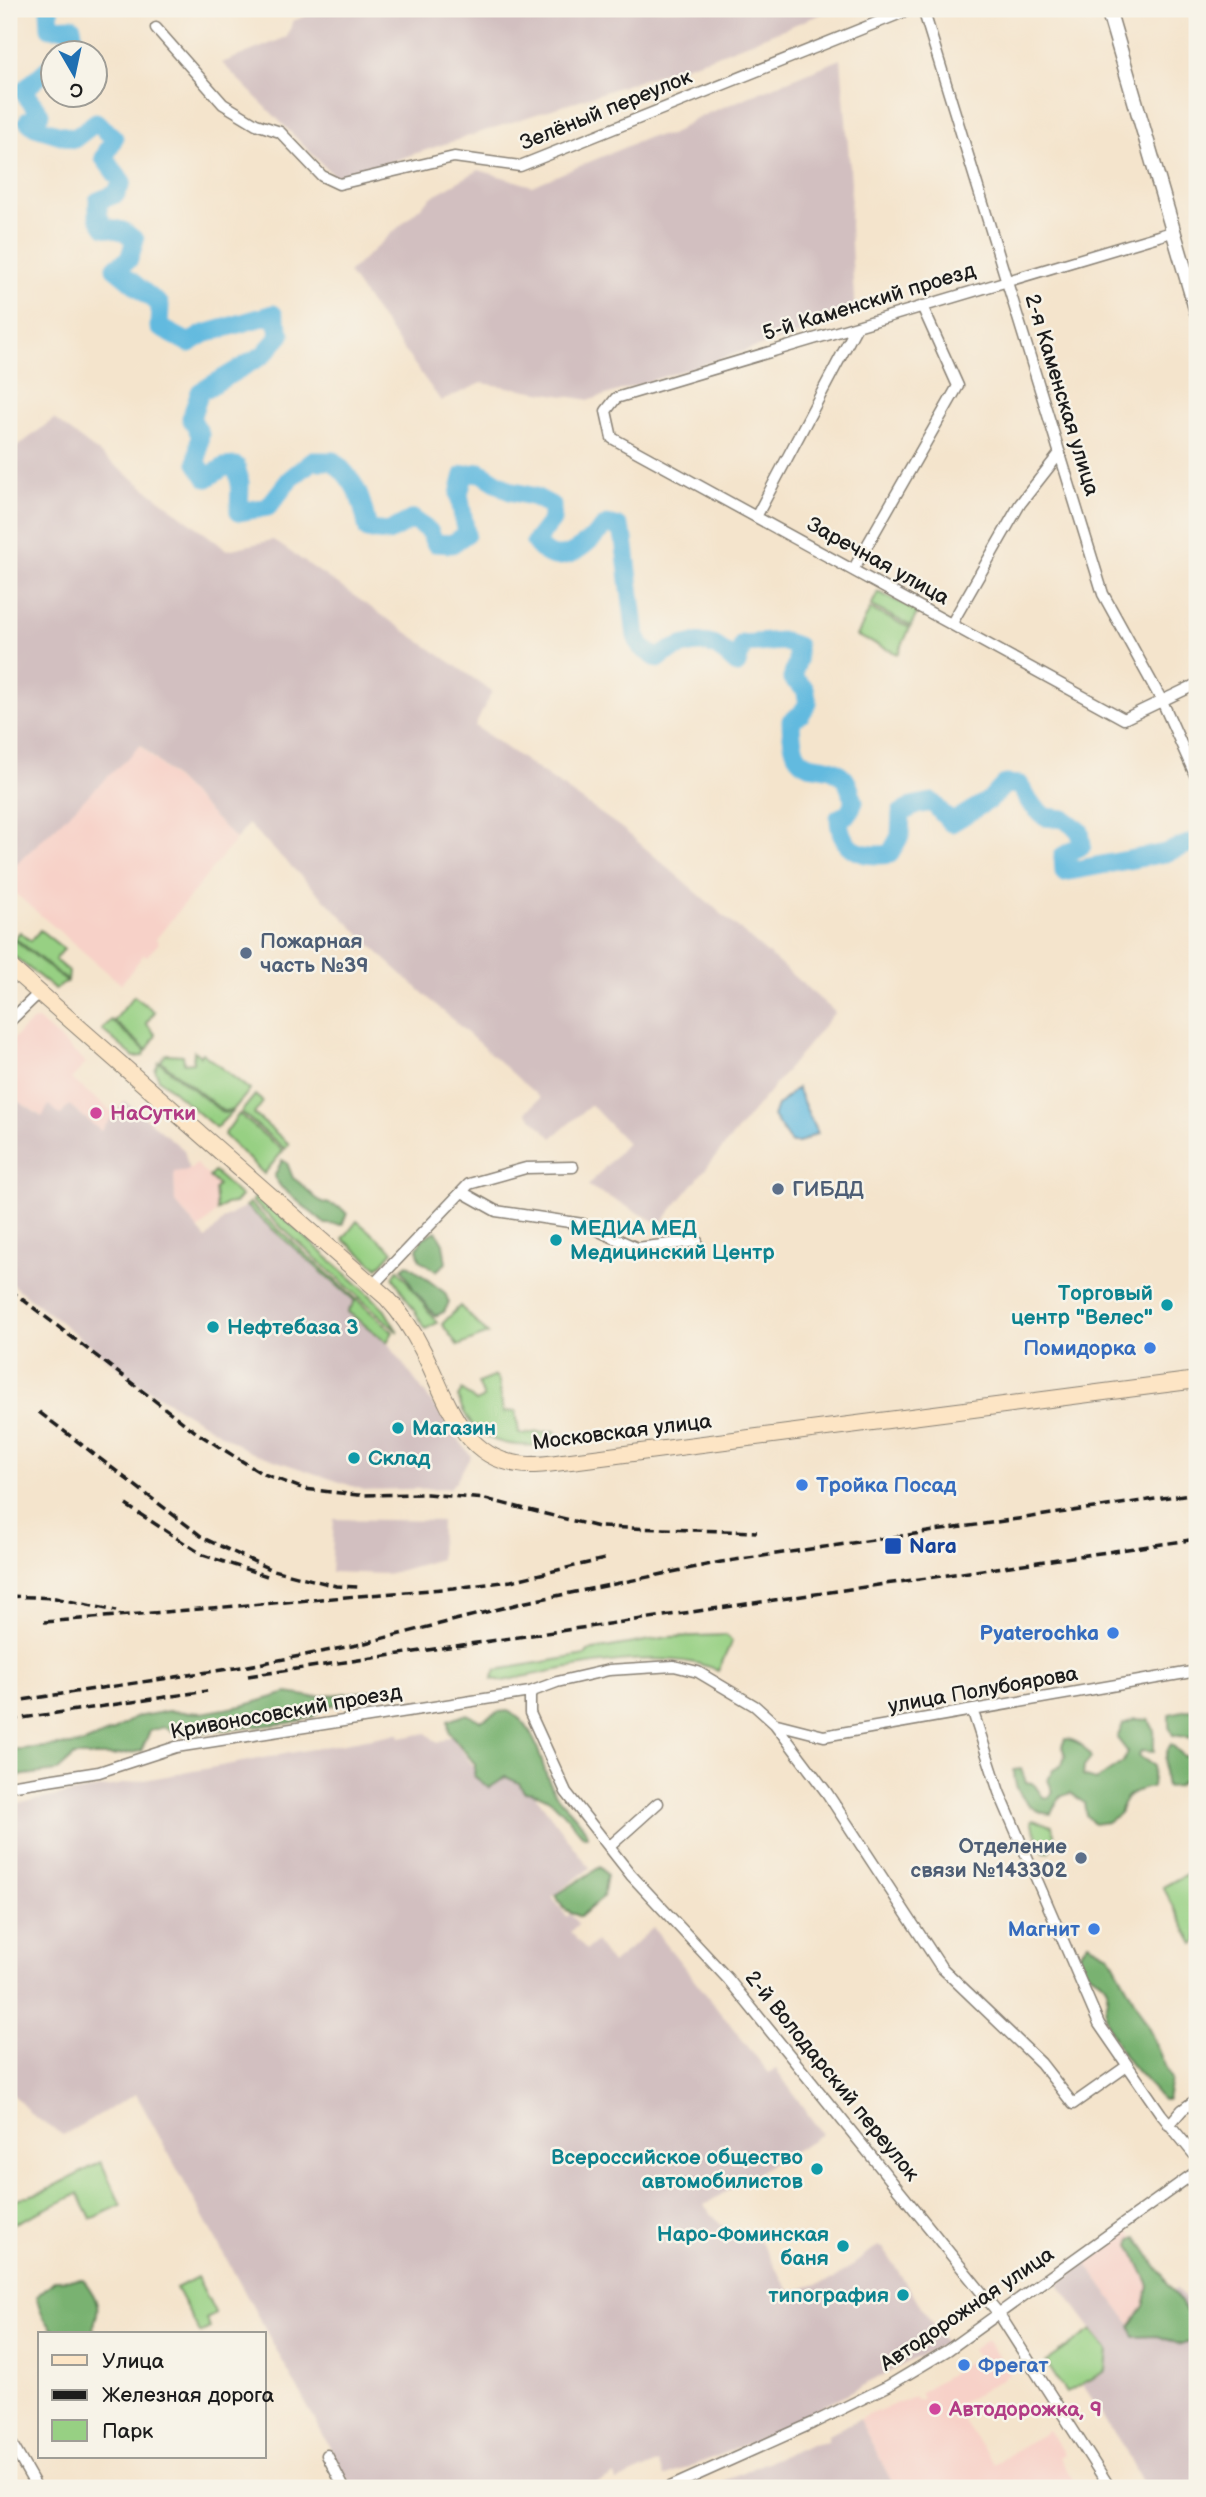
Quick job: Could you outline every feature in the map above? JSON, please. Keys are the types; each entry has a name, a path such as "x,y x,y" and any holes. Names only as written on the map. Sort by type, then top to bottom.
{"main road":[{"name":"Московская улица","path":"9,966 373,1285 410,1326 450,1408 468,1437 491,1456 515,1464 571,1461 1197,1380"}],"street":[{"name":"Зелёный переулок","path":"156,28 223,104 256,124 280,132 322,176 339,184 454,157 520,166 911,9"},
{"name":"2-я Каменская улица","path":"923,9 1103,594 1162,701 1197,779"},
{"path":"1108,9 1197,312"},
{"name":"5-й Каменский проезд","path":"612,438 606,411 616,398 1175,231"},
{"path":"853,570 958,386 922,306"},
{"path":"757,517 857,326"},
{"name":"Заречная улица","path":"612,438 1125,719 1162,701"},
{"path":"952,623 1020,504 1060,453"},
{"path":"1162,701 1197,684"},
{"path":"9,1022 40,992"},
{"path":"373,1285 469,1184 526,1168 573,1167"},
{"path":"461,1192 496,1211 583,1224 637,1248 697,1241"},
{"name":"Кривоносовский проезд","path":"9,1786 99,1772 176,1747 530,1692 557,1682 609,1670 674,1666 698,1672 755,1706 775,1724"},
{"name":"улица Полубоярова","path":"775,1724 824,1736 1197,1671"},
{"name":"2-й Володарский переулок","path":"530,1692 530,1713 566,1792 609,1847 727,1979 999,2314 1110,2488"},
{"path":"973,1712 999,1792 1094,2011 1127,2066 1169,2125 1197,2158"},
{"path":"775,1724 827,1793 941,1967 1041,2063 1073,2104 1127,2066"},
{"path":"609,1847 658,1803"},
{"path":"1169,2125 1182,2110 1197,2099"},
{"name":"Автодорожная улица","path":"668,2488 888,2386 948,2350 1197,2171"},
{"path":"9,2439 37,2488"},
{"path":"327,2455 344,2488"}],"shaded area":[{"path":"323,9 834,9 715,56 337,179 222,63 287,37 293,21"},
{"path":"841,59 851,182 850,226 855,316 590,400 482,383 441,401 348,273 434,195 479,170 532,186 649,137 671,135 694,119"},
{"path":"54,419 227,550 273,540 492,691 475,726 623,829 835,1012 660,1224 588,1186 627,1143 591,1105 552,1138 526,1112 540,1098 387,961 248,824 236,839 141,745 9,871 9,484 14,483 10,452"},
{"path":"140,745 236,839 156,939 159,943 147,956 144,954 121,984 9,888 9,871"},
{"path":"38,1020 86,1063 71,1079 115,1114 101,1131 69,1105 61,1115 43,1117 9,1095 9,1043 32,1021"},
{"path":"9,1095 42,1117 49,1105 61,1115 69,1105 101,1131 125,1101 184,1150 189,1170 174,1172 175,1202 206,1239 225,1218 246,1206 355,1302 348,1313 387,1342 471,1456 450,1488 364,1490 250,1452 142,1386 9,1282"},
{"path":"196,1164 218,1185 215,1189 217,1211 199,1230 175,1202 174,1171 191,1169"},
{"path":"334,1519 441,1521 440,1559 387,1574 331,1572"},
{"path":"399,1733 400,1738 426,1733 438,1743 451,1736 480,1776 505,1755 590,1868 552,1897 567,1917 570,1914 578,1924 570,1932 586,1950 596,1942 612,1964 653,1928 769,2073 776,2069 822,2134 704,2205 726,2231 759,2239 790,2292 834,2279 878,2246 883,2248 945,2343 764,2437 664,2477 658,2463 617,2481 614,2475 587,2488 352,2488 136,2094 63,2135 32,2115 9,2090 9,1805"},
{"path":"1130,2231 1170,2293 1133,2328 1086,2263"},
{"path":"1086,2263 1133,2328 1176,2288 1197,2311 1197,2488 1145,2488 1126,2451 1083,2385 1106,2371 1108,2350 1058,2284"},
{"path":"987,2340 1010,2374 953,2408 995,2464 1048,2430 1064,2454 1059,2457 1078,2488 895,2488 859,2419 914,2396 918,2401 922,2398 919,2393 977,2357 972,2350"},
{"path":"859,2419 895,2488 718,2488 731,2477 811,2444 827,2441 828,2435"}],"green space":[{"path":"878,592 918,611 911,626 871,606"},
{"path":"870,609 910,628 898,654 857,636"},
{"path":"40,930 64,949 55,960 69,972 68,981 15,938 20,932 31,941"},
{"path":"14,939 67,982 55,989 11,954"},
{"path":"134,996 155,1012 146,1023 156,1035 147,1050 114,1021"},
{"path":"111,1020 146,1051 143,1056 134,1057 102,1030"},
{"path":"194,1051 200,1056 202,1053 250,1090 233,1110 223,1111 161,1061 166,1054 183,1055 184,1063 193,1062"},
{"path":"159,1062 223,1113 232,1112 216,1128 159,1079 155,1070"},
{"path":"255,1095 263,1102 254,1114 289,1144 285,1149 241,1112"},
{"path":"239,1114 283,1151 264,1174 224,1135"},
{"path":"282,1160 287,1163 293,1178 320,1201 344,1210 347,1214 342,1225 325,1224 281,1187 274,1177"},
{"path":"214,1172 241,1196 235,1203 226,1204 217,1211 215,1189 218,1185 209,1177"},
{"path":"258,1195 372,1297 384,1309 398,1332 252,1201"},
{"path":"249,1203 393,1332 387,1342 348,1312 355,1301 246,1206"},
{"path":"357,1221 393,1251 378,1268 343,1239"},
{"path":"436,1231 443,1243 446,1263 436,1271 420,1260 417,1248 423,1238"},
{"path":"407,1264 445,1293 449,1303 444,1312 435,1316 414,1290 402,1268"},
{"path":"398,1269 437,1323 426,1329 393,1277"},
{"path":"460,1306 488,1334 458,1346 442,1324"},
{"path":"495,1376 499,1381 503,1412 516,1411 519,1434 555,1431 557,1441 554,1444 508,1444 483,1434 473,1425 464,1413 458,1397 462,1390 476,1402 484,1398 478,1383"},
{"path":"726,1635 732,1641 718,1671 696,1663 642,1660 582,1666 503,1681 492,1679 496,1670 585,1655 588,1651 668,1637"},
{"path":"377,1690 380,1696 322,1707 313,1717 289,1723 180,1735 164,1727 150,1731 141,1751 113,1756 74,1756 57,1771 9,1777 9,1750 82,1744 113,1731 136,1717 169,1711 202,1713 242,1706 287,1693 313,1697"},
{"path":"1197,1708 1197,1771 1177,1786 1166,1787 1164,1765 1168,1749 1171,1744 1184,1756 1192,1757 1193,1738 1173,1735 1169,1727 1169,1714"},
{"path":"508,1711 527,1727 538,1748 549,1783 587,1836 584,1837 551,1801 534,1793 524,1792 519,1783 506,1777 489,1788 474,1776 475,1764 449,1732 448,1721 467,1714 481,1721 498,1712"},
{"path":"1135,1719 1149,1720 1154,1730 1154,1752 1141,1751 1139,1756 1154,1766 1152,1787 1130,1795 1119,1814 1107,1822 1094,1824 1086,1815 1084,1803 1071,1793 1059,1797 1051,1814 1036,1810 1024,1800 1016,1786 1014,1770 1021,1769 1026,1782 1033,1783 1043,1797 1049,1798 1053,1792 1048,1780 1053,1770 1062,1765 1065,1756 1062,1746 1065,1739 1078,1743 1087,1751 1091,1758 1084,1767 1083,1776 1096,1780 1123,1762 1127,1751 1117,1738 1123,1724"},
{"path":"1033,1820 1052,1826 1056,1843 1049,1852 1044,1852 1031,1822"},
{"path":"600,1867 607,1875 603,1897 580,1917 563,1908 556,1895"},
{"path":"1192,1871 1197,1881 1197,1942 1194,1944 1163,1887"},
{"path":"1088,1943 1109,1954 1148,2026 1171,2080 1167,2100 1162,2100 1132,2066 1112,2035 1105,2014 1108,1998 1106,1987 1082,1968 1078,1955"},
{"path":"101,2162 121,2205 91,2219 78,2194 9,2226 9,2202 45,2191"},
{"path":"1137,2237 1189,2315 1197,2317 1197,2339 1181,2345 1158,2336 1134,2337 1130,2326 1144,2306 1149,2285 1130,2245 1132,2239"},
{"path":"197,2277 216,2314 206,2319 210,2328 199,2332 176,2288"},
{"path":"83,2279 97,2302 93,2328 96,2332 54,2332 43,2317 36,2297 55,2280"},
{"path":"1092,2330 1108,2350 1106,2371 1066,2393 1046,2362"}],"water":[{"path":"797,1088 817,1133 799,1143 791,1143 773,1116 777,1106"}],"waterway":[{"path":"49,9 50,28 72,27 74,38"},
{"path":"38,78 23,91 40,114 28,121 35,127 74,139 96,122 114,138 104,158 122,182 116,194 98,201 98,216 105,227 123,231 135,240 129,259 115,268 160,305 159,327 189,343 204,334 273,314 281,335 263,355 200,392 191,418 200,434 197,463 207,478 224,467 236,466 240,483 239,512 268,507 290,479 312,461 333,461 353,484 368,530 388,532 413,519 429,531 435,543 452,544 466,534 459,494 464,475 480,472 510,491 535,497 552,506 552,520 535,542 554,556 563,556 582,547 607,525 619,527 624,539 636,636 641,647 658,659 669,651 706,643 719,648 737,664 743,644 782,641 797,646 797,662 792,678 805,689 808,703 801,714 791,721 797,754 802,762 835,771 845,779 854,802 848,814 839,818 840,829 848,845 861,853 890,854 900,836 901,813 916,805 932,802 951,823 991,799 1005,784 1020,785 1030,803 1045,817 1064,819 1080,831 1082,845 1063,856 1064,872 1165,853 1194,842 1197,845"}],"railway":[{"path":"9,1289 197,1433 261,1473 304,1489 358,1495 427,1494 485,1499 598,1527 757,1532"},
{"path":"39,1412 205,1539 270,1569 336,1586 360,1587"},
{"path":"9,1702 248,1666 357,1645 522,1603 721,1562 1197,1493"},
{"path":"126,1505 203,1555 267,1576"},
{"path":"248,1676 1197,1539"},
{"path":"44,1622 454,1588 511,1581 609,1558"},
{"path":"9,1596 55,1598 116,1611"},
{"path":"9,1720 207,1691"}],"place":[{"name":"Пожарная часть №39","path":"246,953"},
{"name":"НаСутки","path":"96,1113"},
{"name":"ГИБДД","path":"778,1189"},
{"name":"МЕДИА МЕД Медицинский Центр","path":"556,1240"},
{"name":"Торговый центр \"Велес\"","path":"1167,1305"},
{"name":"Нефтебаза 3","path":"213,1327"},
{"name":"Помидорка","path":"1150,1348"},
{"name":"Магазин","path":"398,1428"},
{"name":"Склад","path":"354,1458"},
{"name":"Тройка Посад","path":"802,1485"},
{"name":"Nara","path":"893,1546"},
{"name":"Pyaterochka","path":"1113,1633"},
{"name":"Отделение связи №143302","path":"1081,1858"},
{"name":"Магнит","path":"1094,1929"},
{"name":"Всероссийское общество автомобилистов","path":"817,2169"},
{"name":"Наро-Фоминская баня","path":"843,2246"},
{"name":"типография","path":"903,2295"},
{"name":"Фрегат","path":"964,2365"},
{"name":"Автодорожка, 9","path":"935,2409"}]}
